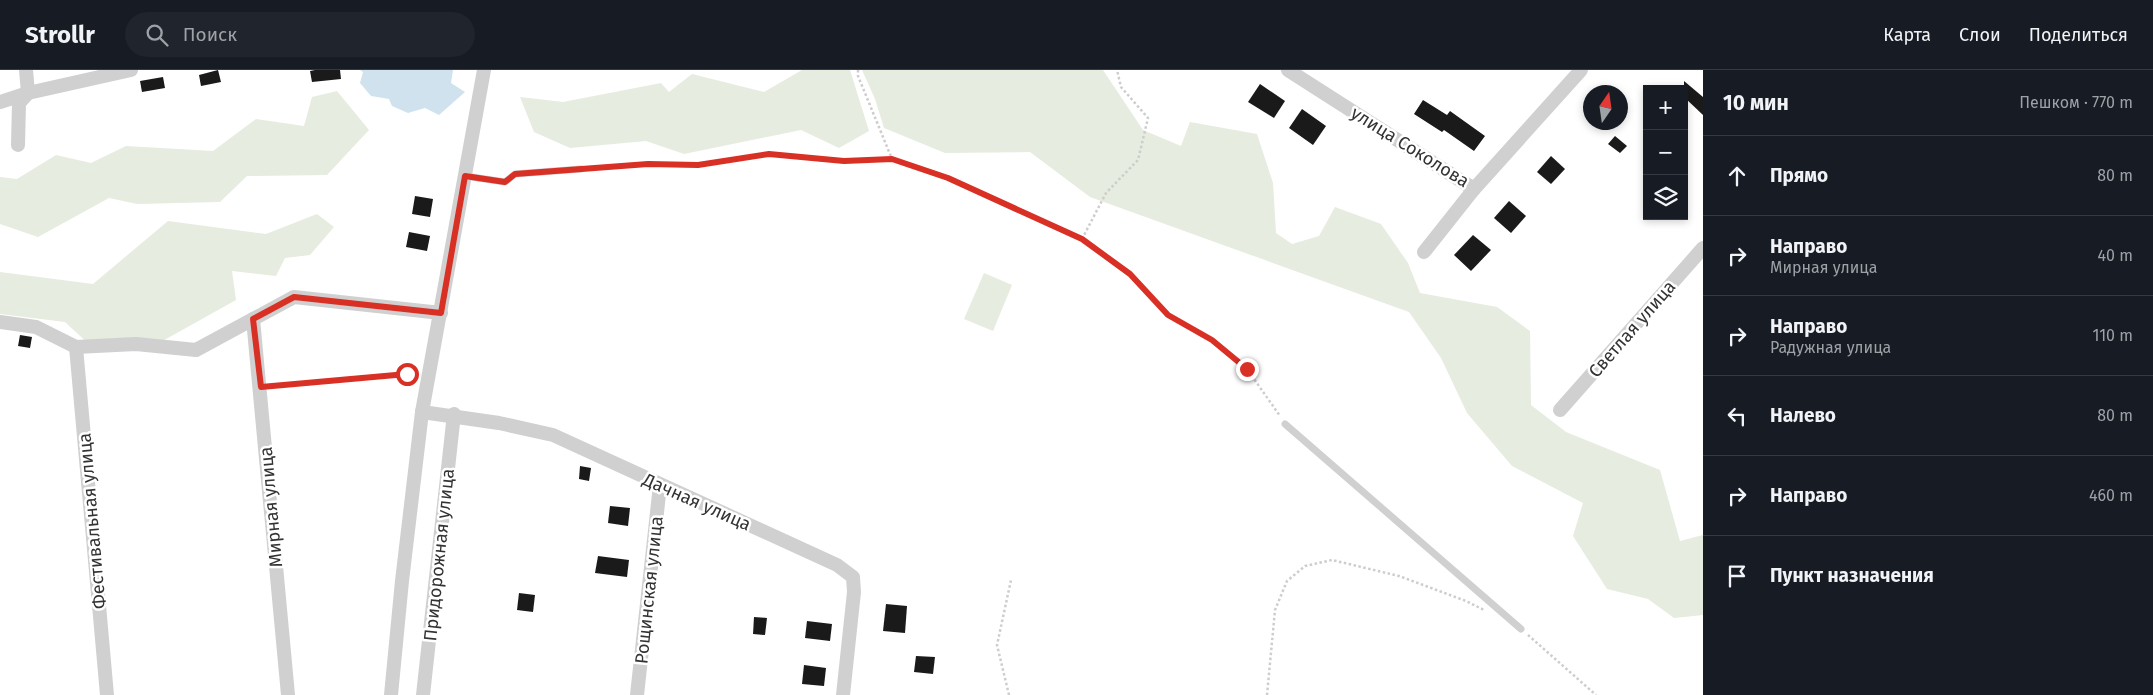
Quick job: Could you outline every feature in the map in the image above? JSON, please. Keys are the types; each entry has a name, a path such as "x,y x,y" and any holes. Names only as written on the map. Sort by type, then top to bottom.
{"street":[{"path":"18,145 19,104 28,93 26,70"},
{"path":"0,102 28,93 131,70"},
{"path":"391,695 422,412 484,70"},
{"name":"улица Соколова","path":"1288,70 1474,189 1581,70"},
{"path":"1424,252 1474,189"},
{"name":"Светлая улица","path":"1560,410 1703,248"},
{"path":"0,322 36,327 76,346 136,344 196,350 294,297 441,313"},
{"name":"Мирная улица","path":"253,319 261,387 288,695"},
{"name":"Фестивальная улица","path":"76,346 107,695"},
{"name":"Дачная улица","path":"422,412 454,414 553,435 837,565 853,577 854,592 843,695"},
{"name":"Придорожная улица","path":"423,695 454,414"},
{"name":"Рощинская улица","path":"637,695 660,485"}],"lane":[{"path":"465,176 505,182 515,174 580,169"},
{"path":"1285,424 1521,629"}],"path":[{"path":"858,70 858,76 892,159"},
{"path":"1082,239 1106,193 1138,160 1148,118 1121,87 1117,70"},
{"path":"580,169 648,164 698,165 769,154 844,161 892,159 948,178 1082,239 1130,274 1168,315 1212,340 1247,369 1285,424"},
{"path":"261,387 407,374"},
{"path":"1267,695 1275,610 1287,581 1305,566 1332,560 1398,576 1466,601 1490,613"},
{"path":"1009,695 997,645 1012,580"},
{"path":"1521,629 1596,695"}],"shaded area":[{"path":"802,70 850,70 869,131 839,148 801,130 684,154 646,141 570,148 534,132 520,97 563,102 661,83 669,92 692,74 764,92"},
{"path":"862,70 1103,70 1143,130 1181,146 1190,122 1257,134 1273,183 1276,233 1292,244 1319,236 1335,207 1381,224 1408,263 1420,293 1497,307 1530,331 1531,405 1566,432 1660,470 1680,541 1703,535 1703,615 1674,618 1648,599 1607,589 1573,536 1583,503 1512,466 1467,413 1441,358 1409,312 1090,197 1030,152 945,153 884,128 875,99"},
{"path":"337,91 369,130 327,175 247,176 220,202 137,204 109,198 38,237 0,224 0,177 17,179 56,155 91,163 126,146 213,151 256,119 304,126 312,97"},
{"path":"317,214 334,227 310,255 285,258 276,276 232,271 236,300 159,343 92,347 65,322 0,314 0,272 93,284 168,221 266,234"},
{"path":"984,273 1012,285 993,331 964,319"}],"water":[{"path":"360,70 453,70 451,83 465,92 439,115 425,108 408,113 392,106 389,99 371,96 360,83 363,72"}],"building":[{"path":"218,70 221,82 201,86 199,75"},
{"path":"340,70 341,79 312,82 310,71"},
{"path":"163,77 165,88 142,92 140,81"},
{"path":"1684,81 1703,97 1703,115 1688,101 1688,85 1684,85"},
{"path":"1260,84 1285,101 1274,118 1248,102"},
{"path":"1423,100 1447,115 1450,111 1485,136 1474,151 1444,130 1442,132 1414,114"},
{"path":"1302,109 1326,126 1313,145 1289,128"},
{"path":"1615,136 1627,146 1620,153 1608,144"},
{"path":"1551,156 1565,169 1551,184 1537,172"},
{"path":"415,196 433,199 430,217 412,214"},
{"path":"1509,201 1526,216 1511,233 1494,218"},
{"path":"409,232 430,236 427,251 406,247"},
{"path":"1473,235 1491,250 1471,271 1454,255"},
{"path":"20,335 32,337 30,348 18,346"},
{"path":"580,466 591,468 589,481 579,479"},
{"path":"610,506 630,508 628,526 608,523"},
{"path":"598,556 629,560 627,577 595,573"},
{"path":"519,593 535,595 533,612 517,610"},
{"path":"886,604 907,606 905,633 883,631"},
{"path":"754,617 767,618 765,635 753,634"},
{"path":"807,621 832,624 830,641 805,638"},
{"path":"916,656 935,657 933,674 914,672"},
{"path":"804,665 826,668 824,686 802,684"}],"route":[{"path":"407,374 261,387 253,319 294,297 441,313 465,176 505,182 515,174 648,164 698,165 769,154 844,161 892,159 948,178 1082,239 1130,274 1168,315 1212,340 1247,369"}]}
